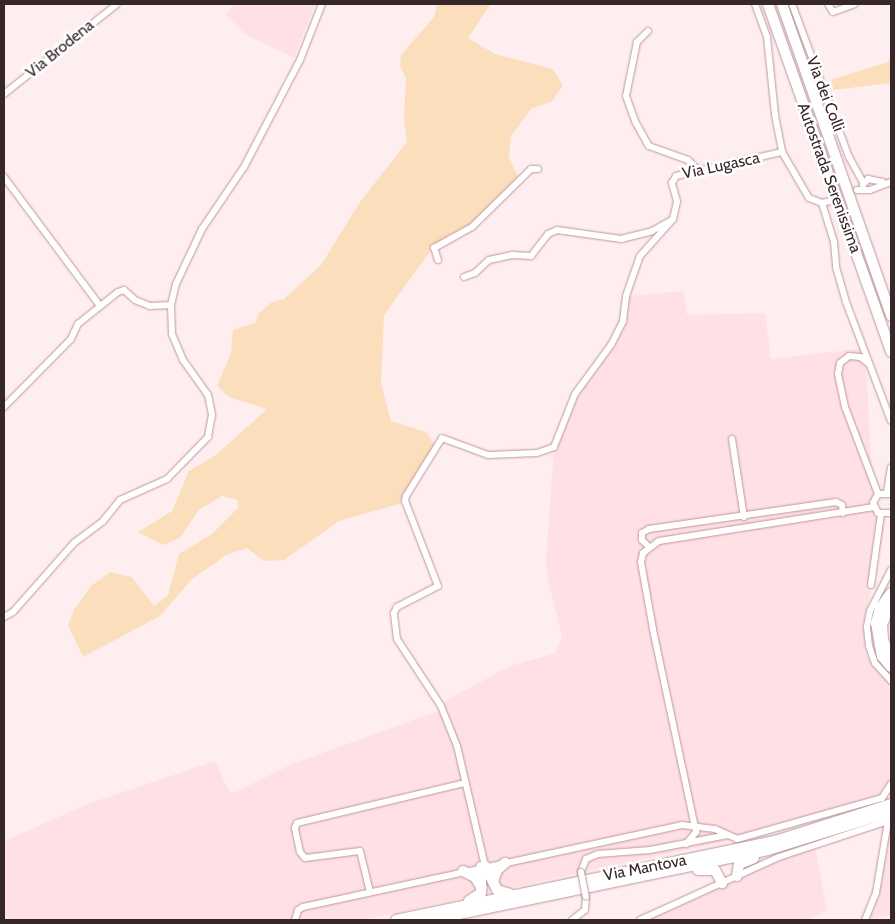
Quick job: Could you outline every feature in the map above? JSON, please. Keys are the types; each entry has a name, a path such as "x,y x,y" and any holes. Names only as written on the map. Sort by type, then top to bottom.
{"highway":[{"name":"Autostrada Serenissima","path":"768,4 891,352"},
{"name":"Autostrada Serenissima","path":"782,4 891,316"},
{"path":"891,593 880,608 876,623 882,656 891,667"},
{"path":"891,604 882,624 883,640 891,657"},
{"name":"Via Mantova","path":"396,920 775,841 891,804"},
{"name":"Via Mantova","path":"430,920 787,845 890,816"},
{"path":"737,876 739,864 787,845"},
{"path":"493,882 497,870 505,863"},
{"path":"483,867 499,892 516,894"},
{"path":"452,908 476,899 482,889 483,867"},
{"path":"665,872 709,868 718,874 722,883"},
{"path":"463,871 475,877 482,889"}],"street":[{"name":"Via Brodena","path":"4,94 117,4"},
{"path":"4,617 13,612 74,543 103,521 120,500 167,479 208,437 211,428 211,402 176,345 171,305 176,284 202,229 244,167 300,60 322,4"},
{"name":"Via Lugasca","path":"755,4 762,17 769,46 775,115 782,152 809,198 822,203"},
{"name":"Via dei Colli","path":"792,4 849,157 868,184 889,182"},
{"path":"828,4 833,12 855,4"},
{"path":"648,30 636,42 626,96 636,123 653,150 688,160 697,169"},
{"name":"Via Lugasca","path":"673,219 677,201 672,178 697,169 725,166 782,152"},
{"path":"438,260 434,248 472,227 531,169 538,169"},
{"path":"4,177 100,306"},
{"path":"830,201 822,203 834,242 834,253 841,285 891,421"},
{"path":"464,276 475,273 489,260 513,255 531,256 548,234 557,230 621,239 652,231 673,219"},
{"path":"483,867 457,746 441,706 397,639 394,614 396,607 438,586 405,501 406,496 434,447 442,438 488,455 542,452 554,447 575,394 612,345 623,321 626,296 640,256 673,219"},
{"path":"4,407 71,339 78,324 124,290 142,304 171,305"},
{"path":"870,364 860,357 849,356 840,363 838,374 844,407 878,494 874,507"},
{"path":"732,439 744,517"},
{"path":"878,494 889,493 891,467"},
{"path":"648,546 642,540 642,533 649,530 836,502 842,505 843,513"},
{"path":"686,844 695,837 641,562 648,546 659,541 874,507"},
{"path":"874,507 881,514"},
{"path":"881,514 891,513"},
{"path":"871,586 881,514"},
{"path":"891,570 870,611 867,627 868,646 875,662 891,681"},
{"path":"370,892 360,851 305,858 300,852 295,828 297,822 465,783"},
{"path":"295,920 301,908 673,826 693,825 718,830 737,839 882,798 891,784"},
{"path":"640,920 780,857 890,816"},
{"path":"865,920 876,893 890,816"},
{"path":"706,840 718,830"},
{"path":"572,920 584,910 586,898 581,872 586,859 598,854 686,844 728,835"}],"shaded area":[{"path":"235,4 315,4 294,58 245,34 225,14"},
{"path":"437,4 491,4 468,38 495,54 553,69 563,86 552,101 531,109 511,136 509,158 518,177 474,225 432,249 384,315 381,384 391,421 426,432 437,448 406,502 339,521 284,560 264,561 247,548 226,555 191,580 160,616 83,657 68,625 74,610 91,586 110,572 132,577 154,606 168,595 179,554 212,534 238,508 238,500 222,496 199,510 180,538 163,545 138,532 172,511 189,471 216,455 267,409 229,397 217,386 231,353 233,330 255,323 258,314 272,302 284,299 321,265 360,202 407,142 404,119 406,78 400,66 401,55 434,17"},
{"path":"891,57 891,83 833,90 831,80 888,62"},
{"path":"684,291 687,315 765,313 771,359 865,348 873,493 884,530 864,622 865,653 878,673 891,685 891,785 882,798 737,839 363,920 4,920 4,841 90,803 215,761 229,791 234,793 292,764 438,711 447,700 510,666 556,653 562,635 547,577 546,559 554,447 575,394 618,332 626,296"},
{"path":"891,820 891,915 865,920 876,893 888,821"},
{"path":"815,845 827,911 806,920 640,920 779,857"}]}
